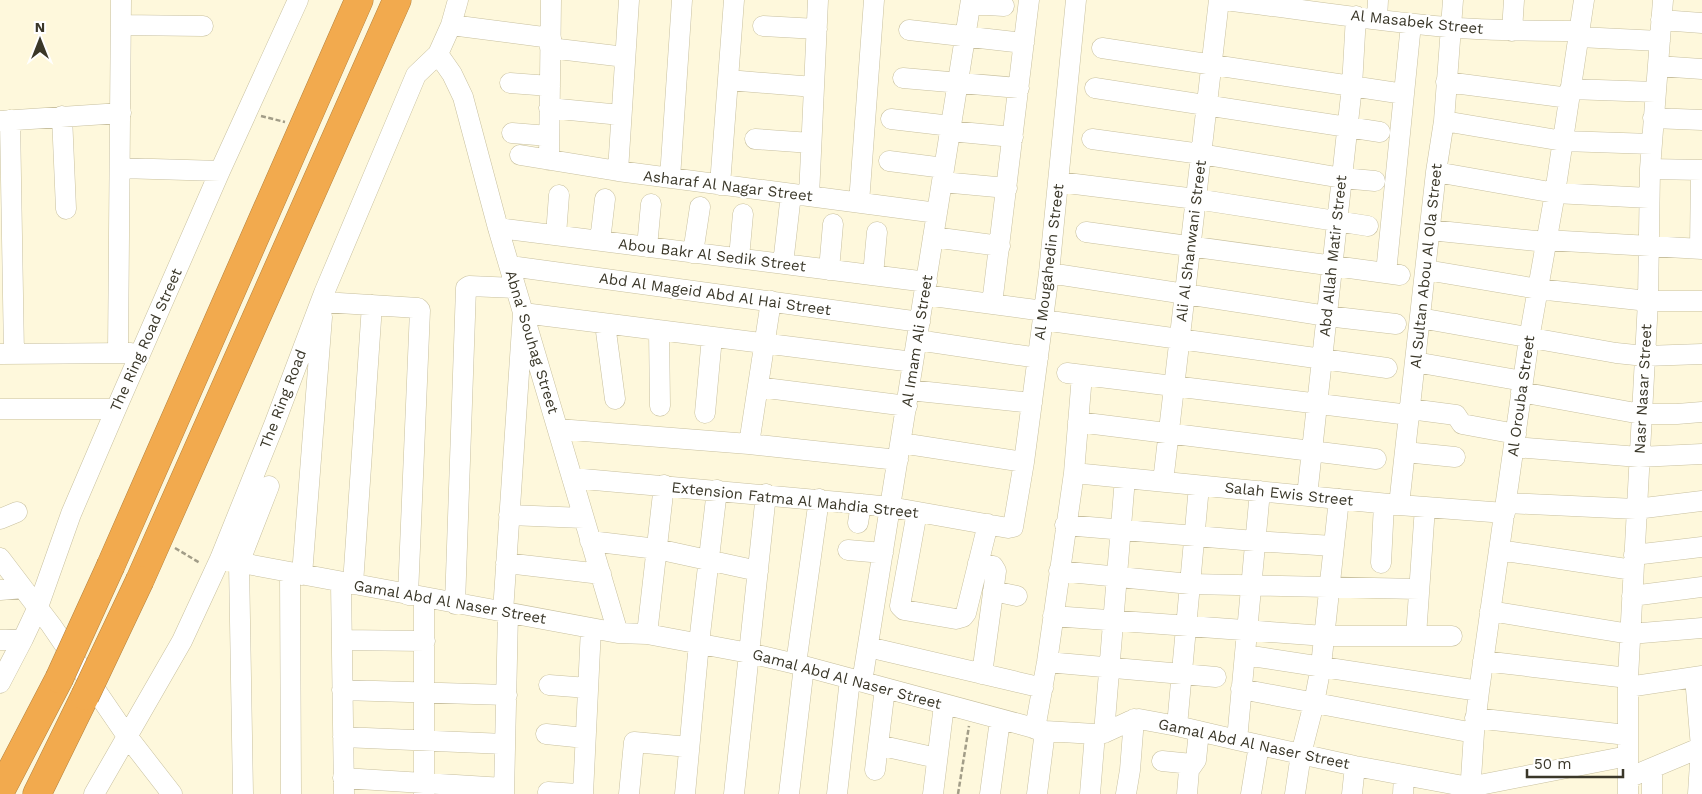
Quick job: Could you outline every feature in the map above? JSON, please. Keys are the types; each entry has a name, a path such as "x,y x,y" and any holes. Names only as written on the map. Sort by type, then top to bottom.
{"highway":[{"path":"0,792 59,679 111,565 359,0"},
{"path":"37,794 140,580 397,0"}],"street":[{"path":"118,354 121,0"},
{"name":"The Ring Road Street","path":"1,680 38,607 71,514 220,171 298,0"},
{"name":"The Ring Road","path":"94,794 230,561 274,425 324,298 416,75 438,54 451,25 458,0"},
{"path":"549,160 551,0"},
{"path":"618,171 629,0"},
{"path":"670,178 682,0"},
{"path":"720,185 734,0"},
{"path":"783,264 811,143 818,0"},
{"path":"859,203 874,0"},
{"path":"992,304 1029,0"},
{"name":"Al Mougahedin Street","path":"1015,524 1049,273 1076,0"},
{"name":"Ali Al Shanwani Street","path":"1163,482 1219,0"},
{"name":"Al Masabek Street","path":"1225,0 1344,10 1377,10 1411,24 1450,28 1579,34 1660,41"},
{"name":"Al Sultan Abou Al Ola Street","path":"1381,563 1391,504 1405,452 1436,172 1444,121 1453,0"},
{"path":"1512,30 1514,0"},
{"name":"Al Orouba Street","path":"1469,790 1479,691 1522,386 1555,193 1584,0"},
{"path":"971,2 1004,6"},
{"name":"Al Imam Ali Street","path":"837,794 856,681 868,647 971,2"},
{"name":"Abd Allah Matir Street","path":"1307,496 1352,86 1344,10"},
{"path":"1662,10 1702,22"},
{"name":"Nasr Nasar Street","path":"1628,786 1628,683 1648,301 1650,169 1662,10"},
{"path":"1086,232 1393,274 1404,94 1411,24"},
{"path":"121,25 203,26"},
{"path":"451,25 625,57"},
{"path":"763,26 816,29"},
{"path":"909,30 1024,42"},
{"path":"1102,48 1404,94"},
{"name":"Abna' Souhag Street","path":"438,54 452,74 463,96 498,228 618,633"},
{"path":"1658,66 1702,69"},
{"path":"903,78 1018,88"},
{"path":"728,80 814,87"},
{"path":"1446,82 1570,94 1656,92"},
{"path":"510,83 550,86"},
{"path":"1095,88 1380,132"},
{"path":"549,108 621,114"},
{"path":"121,113 5,120 7,354 141,353"},
{"path":"62,116 66,209"},
{"path":"1653,118 1702,120"},
{"path":"891,119 1013,137"},
{"path":"1444,121 1563,141 1652,144"},
{"path":"512,133 549,136"},
{"path":"755,139 811,143"},
{"path":"1092,139 1201,154 1342,178 1375,181"},
{"name":"Asharaf Al Nagar Street","path":"520,155 618,171 937,213"},
{"path":"889,162 1007,188"},
{"path":"120,168 220,171"},
{"path":"1430,230 1546,241 1701,249 1701,170 1650,169"},
{"path":"1436,172 1555,193 1649,198"},
{"path":"1059,182 1196,199 1368,226"},
{"path":"556,235 559,195"},
{"path":"600,241 605,199"},
{"path":"647,247 651,204"},
{"path":"693,252 700,207"},
{"path":"739,258 743,214"},
{"path":"829,270 834,224"},
{"name":"Abou Bakr Al Sedik Street","path":"498,228 873,275 1043,315 1180,340 1387,368"},
{"path":"873,275 876,232"},
{"path":"933,237 1000,246"},
{"name":"Abd Al Mageid Abd Al Hai Street","path":"510,266 771,301 919,331 1038,358"},
{"path":"1426,270 1538,289 1648,301 1702,301"},
{"path":"1049,273 1327,316 1396,324"},
{"path":"455,604 466,288 469,286 516,288"},
{"path":"291,794 296,574 324,298 372,305 418,308 420,310 416,596 425,641 424,789"},
{"path":"749,444 771,301"},
{"path":"372,305 342,640 343,786 504,791 507,696 506,563 523,313 913,362"},
{"path":"1420,318 1529,339 1616,353 1645,356 1702,354"},
{"path":"605,324 615,399"},
{"path":"659,330 660,406"},
{"path":"705,413 712,337"},
{"path":"1416,362 1641,414 1702,412"},
{"path":"1037,794 1043,688 1074,473 1078,422 1074,374 1317,403 1410,412 1456,414 1462,424 1515,440 1639,456 1702,454"},
{"path":"758,387 908,398 1032,402"},
{"path":"0,409 116,409"},
{"path":"1078,422 1376,459"},
{"path":"558,429 749,444 899,451 1024,462"},
{"path":"1405,452 1455,456"},
{"name":"Salah Ewis Street","path":"1074,473 1425,507 1636,509 1702,502"},
{"name":"Extension Fatma Al Mahdia Street","path":"572,478 819,499 859,513 890,507 1010,528 1015,524"},
{"path":"1090,794 1109,668 1125,478"},
{"path":"243,794 230,561 269,486"},
{"path":"647,634 664,486"},
{"path":"1177,726 1199,486"},
{"path":"685,794 699,643 717,490"},
{"path":"1236,740 1260,492"},
{"path":"734,794 766,494"},
{"path":"789,794 800,665 819,499"},
{"path":"1295,794 1301,754 1321,666 1328,587 1339,499"},
{"path":"1416,636 1425,507"},
{"path":"917,512 899,604 902,609 956,619 961,618 966,613 988,524"},
{"path":"509,515 584,518"},
{"path":"1066,525 1194,537 1333,546"},
{"path":"590,541 657,549 758,571"},
{"path":"1499,550 1633,563 1702,547"},
{"path":"848,550 883,553"},
{"path":"0,558 38,607 127,736 172,794"},
{"name":"Gamal Abd Al Naser Street","path":"230,561 618,633 647,634 749,653 1040,730 1099,734 1134,719 1177,726 1355,766 1404,784 1469,790"},
{"path":"506,563 600,574"},
{"path":"978,563 994,568 996,571 982,674"},
{"path":"1059,571 1190,584 1419,588"},
{"path":"1632,596 1702,587"},
{"path":"0,590 23,588"},
{"path":"993,591 1017,596"},
{"path":"1490,611 1630,634 1702,628"},
{"path":"1053,616 1324,636 1452,636"},
{"path":"583,794 591,628"},
{"path":"0,640 23,639"},
{"path":"342,640 425,641"},
{"path":"868,647 1043,688"},
{"path":"1245,654 1479,691"},
{"path":"1483,661 1628,683 1698,677 1701,747 1698,794"},
{"path":"1047,662 1216,677"},
{"path":"549,684 588,688"},
{"path":"875,770 884,688"},
{"path":"1241,689 1314,703 1475,726 1627,735"},
{"path":"342,690 507,696"},
{"path":"933,794 944,705"},
{"path":"1126,794 1134,719"},
{"path":"990,794 1000,720"},
{"path":"1186,794 1189,770 1196,760 1200,731"},
{"path":"546,734 586,738"},
{"path":"343,737 505,744"},
{"path":"629,794 634,742 689,747"},
{"path":"878,745 938,758"},
{"path":"1251,794 1259,745"},
{"path":"1628,786 1652,768 1701,747"},
{"path":"1469,790 1628,756"},
{"path":"1162,761 1192,764"},
{"path":"1352,794 1355,766"},
{"path":"1652,768 1652,794"},
{"path":"548,792 577,794"}],"path":[{"path":"260,115 304,126"},
{"path":"158,539 199,562"},
{"path":"958,794 972,712"}]}
